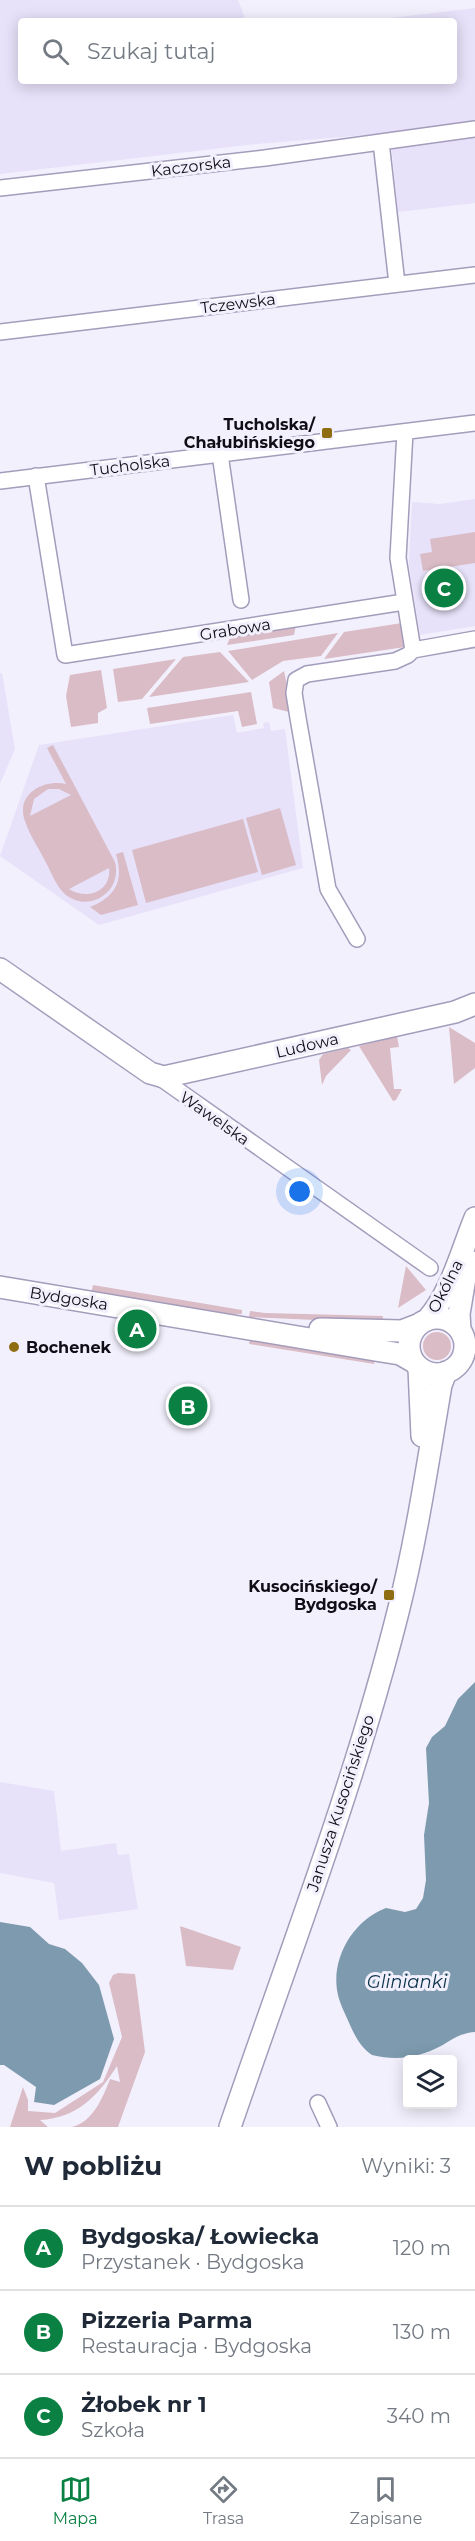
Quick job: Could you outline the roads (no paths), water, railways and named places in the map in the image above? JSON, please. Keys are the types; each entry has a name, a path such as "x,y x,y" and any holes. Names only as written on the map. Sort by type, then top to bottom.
{"street":[{"name":"Kaczorska","path":"0,188 475,129"},
{"path":"381,142 397,284"},
{"name":"Tczewska","path":"0,332 475,275"},
{"name":"Tucholska","path":"0,481 475,423"},
{"path":"405,432 398,558 412,650"},
{"path":"220,454 241,600"},
{"name":"Grabowa","path":"36,476 65,655 404,602"},
{"path":"357,939 328,889 314,822 296,703 296,680 307,674 395,661 408,655 412,650 475,639"},
{"name":"Wawelska","path":"0,969 159,1077 430,1268"},
{"name":"Ludowa","path":"159,1077 175,1076 465,1014 475,1004"},
{"name":"Okólna","path":"423,1322 445,1294 475,1219"},
{"name":"Okólna","path":"466,1337 461,1299 475,1219"},
{"name":"Bydgoska","path":"0,1287 400,1354 417,1365"},
{"path":"449,1370 462,1357 466,1337 442,1319 423,1322 409,1344 417,1365 432,1373 475,1367"},
{"name":"Bydgoska","path":"245,1327 385,1331 402,1330 423,1322"},
{"name":"Janusza Kusocińskiego","path":"417,1365 426,1473"},
{"name":"Janusza Kusocińskiego","path":"230,2127 370,1714 417,1535 441,1385 449,1370"},
{"path":"318,2103 329,2127"}],"water":[{"name":"Glinianki","path":"475,1682 475,2032 461,2035 418,2055 390,2058 372,2055 356,2037 341,2004 336,1977 338,1965 348,1941 364,1921 386,1908 405,1912 416,1909 423,1898 426,1880 424,1835 429,1803 426,1748 432,1737 445,1726 458,1699"},
{"path":"0,1922 30,1927 49,1944 65,1949 82,1963 99,1985 114,2039 100,2079 54,2105 34,2102 36,2087 4,2065 0,2065"}],"place":[{"name":"Tucholska/ Chałubińskiego","path":"327,433"},
{"name":"Żłobek nr 1","path":"444,588"},
{"name":"Bydgoska/ Łowiecka","path":"137,1329"},
{"name":"Bochenek","path":"14,1347"},
{"name":"Pizzeria Parma","path":"188,1406"},
{"name":"Kusocińskiego/ Bydgoska","path":"389,1595"}]}
